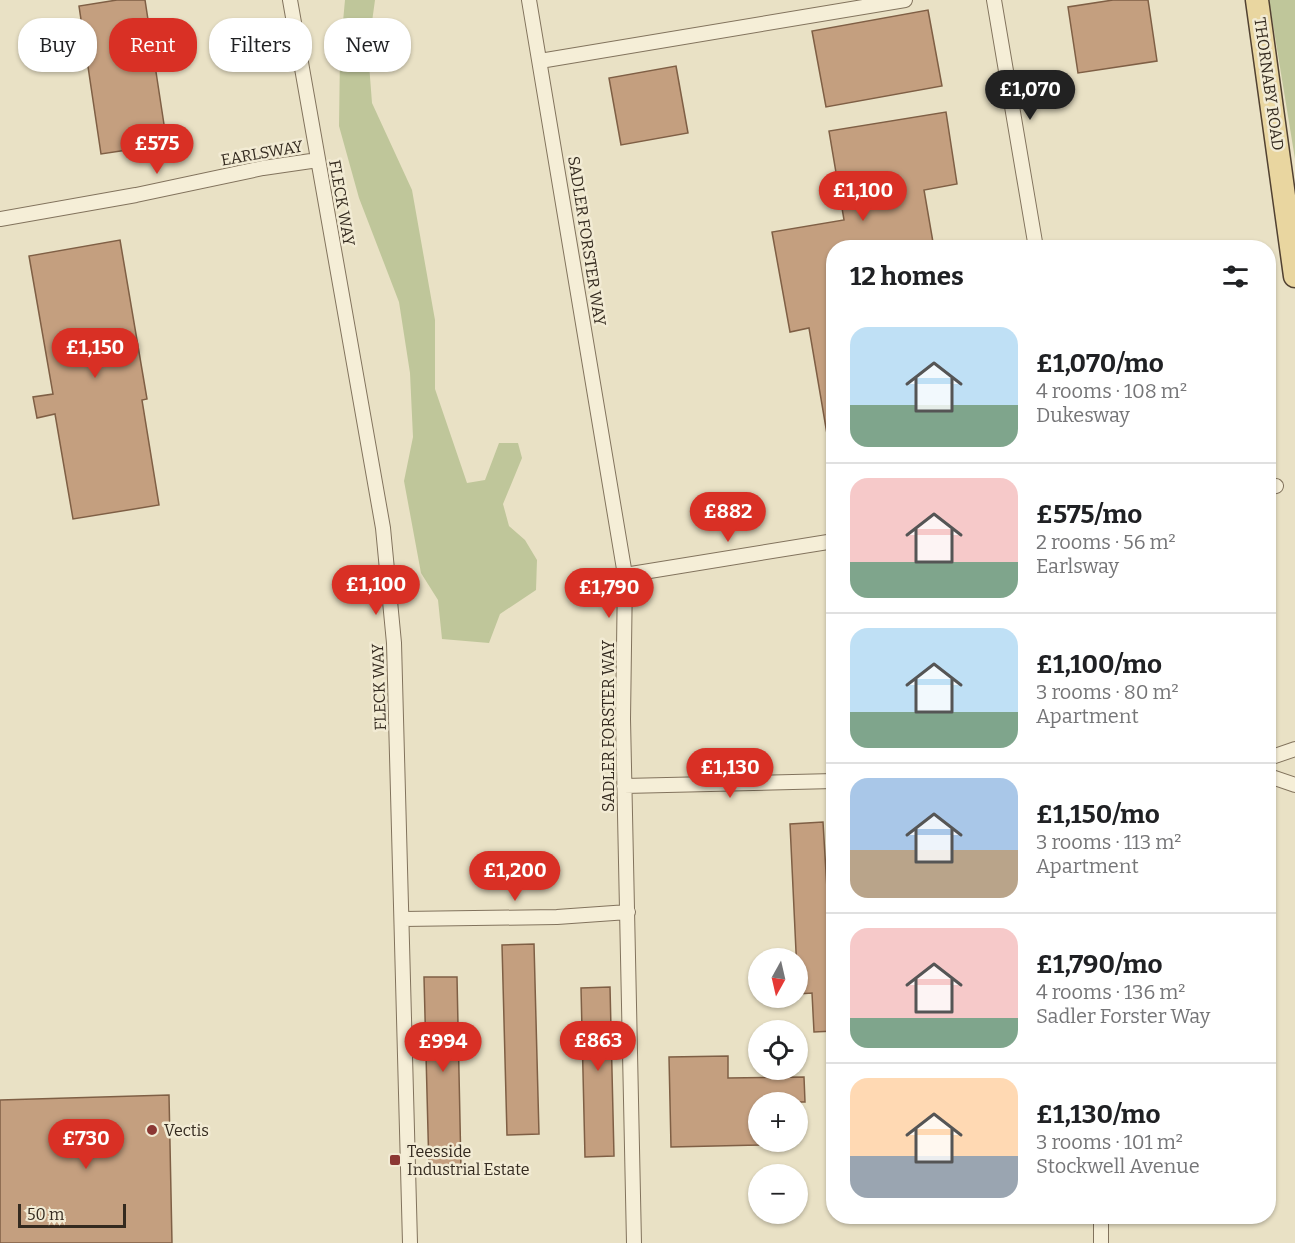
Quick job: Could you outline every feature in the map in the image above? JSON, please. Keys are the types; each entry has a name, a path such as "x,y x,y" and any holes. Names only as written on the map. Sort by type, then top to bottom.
{"main road":[{"name":"THORNABY ROAD","path":"1257,0 1295,276"}],"street":[{"name":"FLECK WAY","path":"290,0 382,528 391,596 403,919 409,1241"},
{"name":"SADLER FORSTER WAY","path":"529,0 625,575 623,719 634,1243"},
{"path":"540,61 905,0"},
{"path":"994,0 1035,240"},
{"name":"EARLSWAY","path":"0,219 136,195 263,168 318,160"},
{"path":"625,575 826,542"},
{"path":"1276,756 1295,749"},
{"path":"1276,778 1295,785"},
{"path":"624,786 826,781"},
{"path":"403,919 557,917 628,912"},
{"path":"1101,1224 1101,1243"}],"green space":[{"path":"345,0 375,0 373,18 343,18"},
{"path":"1269,0 1295,0 1295,159"},
{"path":"340,72 370,72 372,103 412,190 435,320 435,389 467,483 485,480 499,443 518,443 522,458 503,504 509,526 525,540 537,560 536,590 500,614 489,643 442,639 438,600 421,573 404,481 413,437 410,373 399,302 359,198 339,126"}],"building":[{"path":"117,0 145,0 148,18 109,18 109,72 156,72 167,144 101,154 89,72 97,72 97,18 81,18 79,6"},
{"path":"1113,0 1148,0 1157,61 1078,73 1068,7"},
{"path":"928,10 942,86 826,107 812,31"},
{"path":"676,66 688,133 621,145 609,78"},
{"path":"946,112 957,184 924,190 933,240 826,240 826,428 809,328 790,332 772,232 844,220 829,131"},
{"path":"120,240 147,399 142,400 159,505 73,519 55,414 37,418 33,397 53,394 29,256"},
{"path":"823,822 826,872 826,1031 814,1032 812,993 808,993 808,948 796,948 790,824"},
{"path":"534,944 539,1134 507,1135 502,945"},
{"path":"424,977 457,977 461,1169 429,1170"},
{"path":"610,987 614,1156 585,1157 581,988"},
{"path":"728,1056 728,1078 804,1080 805,1092 748,1092 748,1145 671,1147 669,1057"},
{"path":"169,1095 172,1243 0,1243 0,1100"}],"place":[{"name":"Vectis","path":"152,1130"},
{"name":"Teesside Industrial Estate","path":"395,1160"}]}
